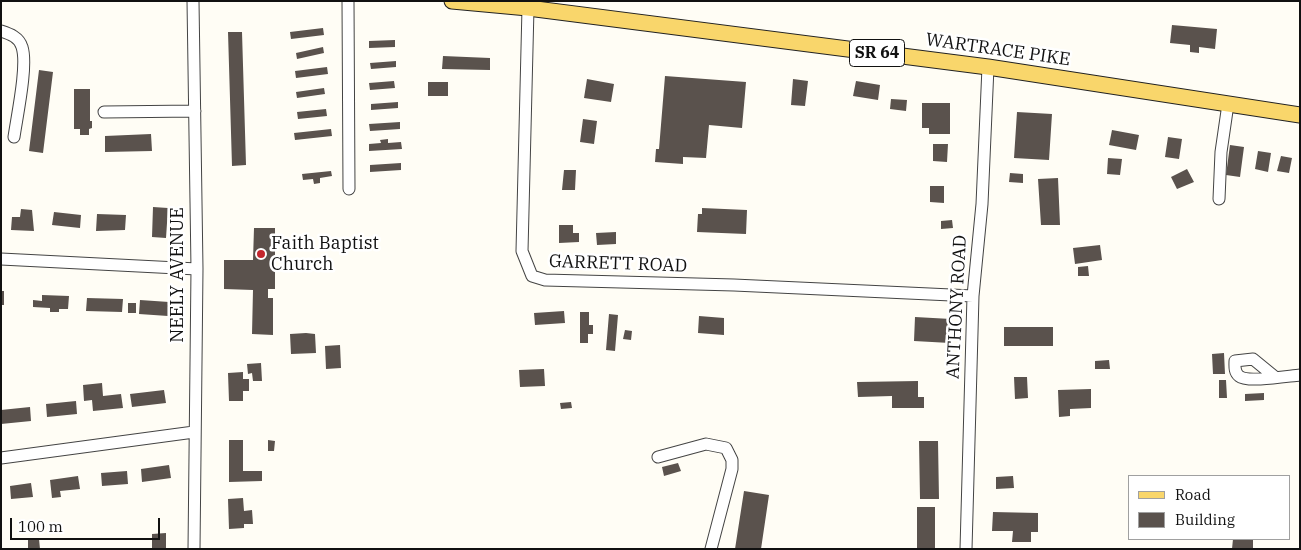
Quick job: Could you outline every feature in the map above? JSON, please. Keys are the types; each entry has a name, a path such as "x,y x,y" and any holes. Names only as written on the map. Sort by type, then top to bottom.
{"main road":[{"name":"WARTRACE PIKE","path":"452,1 528,8 988,67 1300,115"}],"street":[{"name":"NEELY AVENUE","path":"193,1 197,269 194,549"},
{"path":"348,1 349,189"},
{"name":"GARRETT ROAD","path":"528,8 522,251 532,276 545,280 734,285 973,296"},
{"path":"1,31 14,36 18,41 24,60 14,137"},
{"name":"ANTHONY ROAD","path":"966,549 973,296 982,204 988,67"},
{"path":"1219,199 1221,152 1228,104"},
{"path":"104,112 195,111"},
{"path":"1,259 197,269"},
{"path":"1275,377 1300,374"},
{"path":"1,458 194,432"},
{"path":"658,457 706,444 726,448 732,460 732,469 711,549"}],"building":[{"path":"1172,25 1217,29 1215,49 1199,47 1199,53 1190,52 1190,45 1170,43"},
{"path":"323,28 324,35 291,39 290,32"},
{"path":"228,32 242,32 246,165 232,166"},
{"path":"395,40 395,47 369,48 369,41"},
{"path":"323,47 324,53 297,59 296,53"},
{"path":"443,56 490,58 490,70 442,69"},
{"path":"396,61 396,67 371,69 370,63"},
{"path":"327,67 328,74 296,78 295,71"},
{"path":"39,70 53,72 43,153 29,151"},
{"path":"665,76 746,82 742,128 709,125 706,158 683,157 683,164 655,162 656,149 659,149"},
{"path":"587,79 614,84 611,102 584,98"},
{"path":"793,79 808,81 805,106 791,105"},
{"path":"394,81 395,88 370,90 369,83"},
{"path":"856,81 880,85 878,100 853,96"},
{"path":"428,82 448,82 448,96 428,96"},
{"path":"324,88 325,94 297,98 296,92"},
{"path":"74,89 90,89 90,121 92,121 92,128 89,129 89,135 80,135 80,129 74,129"},
{"path":"891,99 907,100 906,111 890,109"},
{"path":"398,102 398,108 371,110 371,104"},
{"path":"922,103 950,103 950,134 929,134 929,128 922,128"},
{"path":"326,109 327,116 298,119 297,112"},
{"path":"1017,112 1052,114 1049,160 1014,158"},
{"path":"583,119 597,121 594,144 580,142"},
{"path":"400,122 400,129 370,131 369,124"},
{"path":"331,129 332,136 295,140 294,133"},
{"path":"1112,130 1139,135 1136,150 1109,145"},
{"path":"151,134 152,151 105,152 105,136"},
{"path":"1168,137 1182,139 1179,159 1165,157"},
{"path":"388,139 388,143 401,142 402,149 369,151 369,144 381,143 380,140"},
{"path":"933,144 948,144 947,162 933,161"},
{"path":"1230,145 1244,147 1240,177 1226,175"},
{"path":"1258,151 1271,153 1268,172 1255,169"},
{"path":"1281,156 1292,158 1289,173 1277,171"},
{"path":"1108,158 1122,159 1120,175 1107,174"},
{"path":"401,163 401,170 370,172 370,165"},
{"path":"1187,169 1194,182 1177,189 1171,177"},
{"path":"564,170 576,170 575,190 562,190"},
{"path":"331,171 332,176 320,178 320,183 314,184 313,179 303,180 302,174"},
{"path":"1010,173 1023,174 1023,183 1009,182"},
{"path":"1058,178 1060,225 1041,225 1038,179"},
{"path":"930,186 944,186 944,203 930,202"},
{"path":"153,207 168,208 166,238 152,237"},
{"path":"702,208 747,210 746,234 697,232 698,214 702,214"},
{"path":"21,209 32,210 34,231 11,230 12,217 20,217"},
{"path":"54,212 81,215 80,228 52,225"},
{"path":"97,214 126,215 125,230 96,231"},
{"path":"952,220 953,228 941,229 941,221"},
{"path":"559,225 573,225 573,233 579,233 579,242 559,243"},
{"path":"254,228 275,228 275,289 268,289 268,298 273,298 273,335 252,334 253,290 224,289 224,260 253,260"},
{"path":"616,232 616,244 597,245 596,233"},
{"path":"1100,245 1102,260 1075,264 1073,248"},
{"path":"1088,266 1089,276 1078,276 1078,267"},
{"path":"1,291 4,291 4,305 1,305"},
{"path":"42,295 69,296 68,309 50,312 50,308 33,307 33,300 42,301"},
{"path":"87,298 123,299 122,312 86,311"},
{"path":"140,300 169,302 168,316 139,314"},
{"path":"128,303 136,303 136,313 128,313"},
{"path":"564,311 565,323 535,325 534,313"},
{"path":"580,312 589,312 589,325 593,325 593,334 588,334 588,343 580,343"},
{"path":"609,314 618,315 615,351 606,350"},
{"path":"699,316 724,318 724,335 698,333"},
{"path":"915,317 951,319 950,343 914,341"},
{"path":"1004,327 1053,327 1053,346 1004,346"},
{"path":"625,330 632,331 631,340 623,339"},
{"path":"290,334 315,334 316,353 291,354"},
{"path":"340,345 341,368 326,369 325,346"},
{"path":"1224,353 1225,374 1213,374 1212,354"},
{"path":"1109,360 1110,369 1095,369 1095,361"},
{"path":"261,363 262,381 253,381 252,373 248,374 247,364"},
{"path":"544,369 545,386 520,387 519,370"},
{"path":"243,372 243,379 249,379 249,391 243,391 243,401 229,401 228,373"},
{"path":"1014,377 1027,377 1028,398 1015,399"},
{"path":"1219,380 1226,380 1227,398 1219,398"},
{"path":"918,381 918,397 924,397 924,408 892,408 892,396 858,397 857,382"},
{"path":"102,383 103,396 121,394 123,408 93,411 92,400 84,401 83,385"},
{"path":"1091,389 1091,408 1070,409 1070,416 1059,417 1058,390"},
{"path":"164,390 166,403 132,407 130,394"},
{"path":"1264,393 1264,400 1245,401 1245,394"},
{"path":"76,401 77,414 47,417 46,404"},
{"path":"571,402 572,408 561,409 560,403"},
{"path":"30,407 31,421 1,424 1,410"},
{"path":"229,440 243,440 243,471 262,471 262,481 229,482"},
{"path":"268,440 275,441 274,451 268,451"},
{"path":"919,441 938,441 939,499 920,499"},
{"path":"678,463 681,471 664,476 662,467"},
{"path":"169,465 171,478 142,482 141,469"},
{"path":"127,471 128,484 102,486 101,473"},
{"path":"78,476 80,489 60,491 61,497 52,498 50,480"},
{"path":"1013,476 1014,488 996,489 996,477"},
{"path":"31,483 33,497 11,499 10,486"},
{"path":"744,491 769,495 761,549 735,549"},
{"path":"243,498 244,511 252,510 253,524 244,524 244,528 229,529 228,499"},
{"path":"917,507 935,507 935,549 917,549"},
{"path":"993,512 1038,513 1038,532 1031,532 1031,542 1012,542 1013,531 992,531"},
{"path":"166,533 166,549 152,549 152,534"},
{"path":"28,539 39,539 40,549 28,549"},
{"path":"1233,540 1253,540 1253,549 1232,549"}],"place":[{"name":"Faith Baptist Church","path":"261,254"}]}
